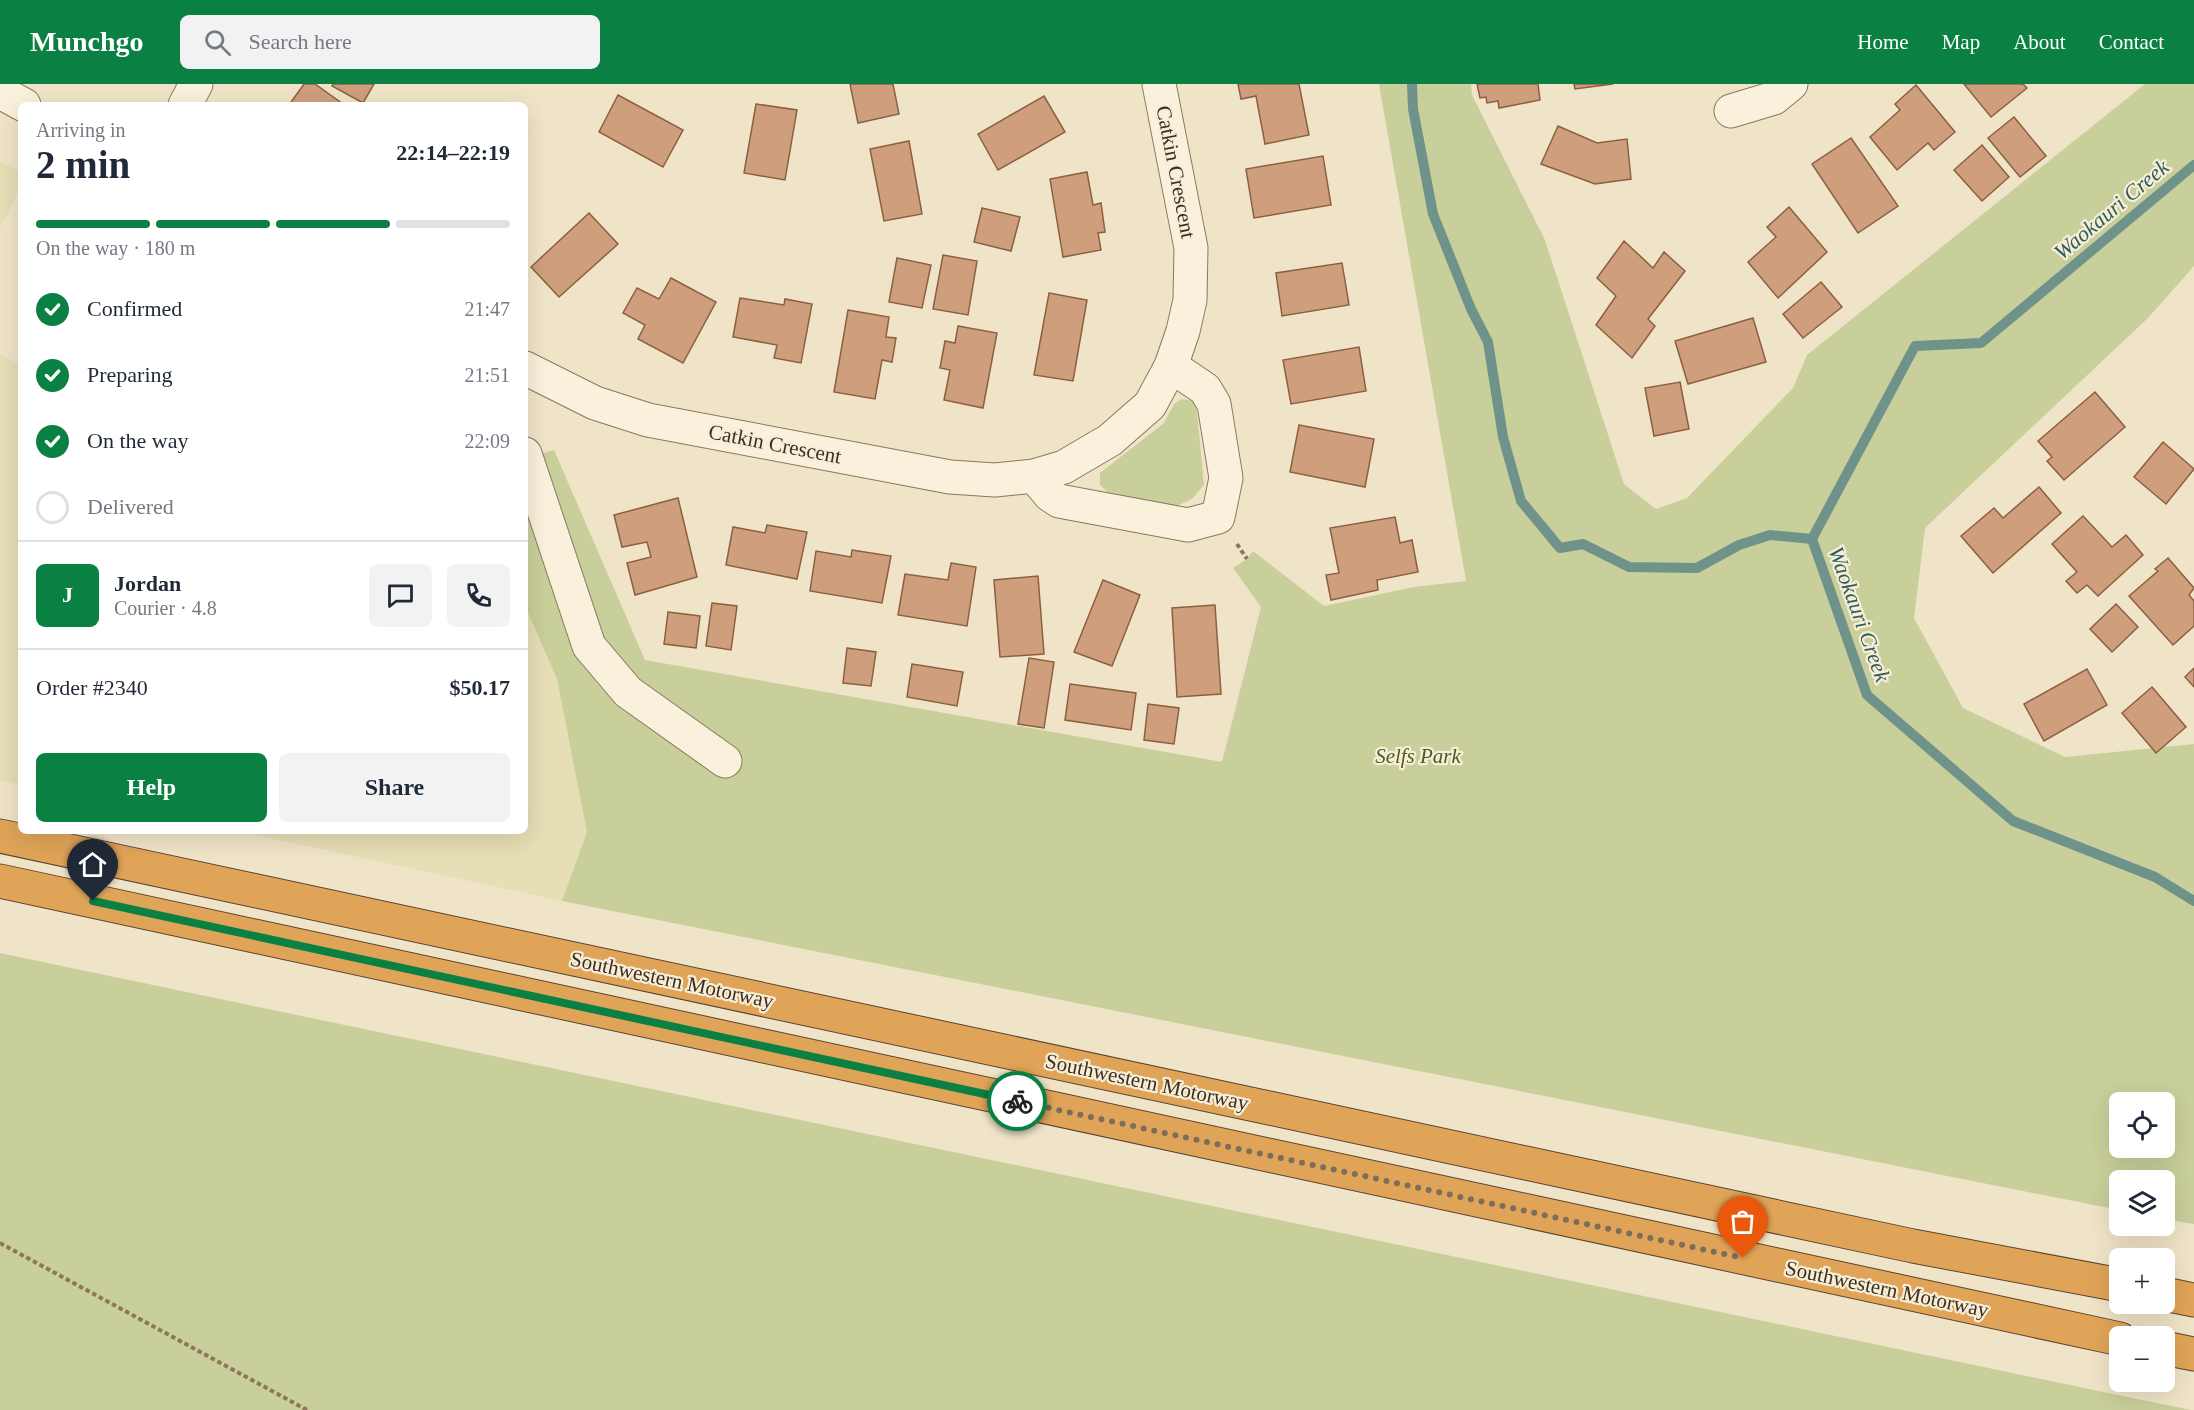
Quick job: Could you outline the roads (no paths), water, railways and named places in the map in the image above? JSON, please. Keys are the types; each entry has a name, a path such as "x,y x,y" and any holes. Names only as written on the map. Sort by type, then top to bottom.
{"highway":[{"name":"Southwestern Motorway","path":"0,837 1913,1246 2109,1283"},
{"name":"Southwestern Motorway","path":"0,881 2109,1337"},
{"path":"2175,1296 2194,1300"},
{"path":"2175,1350 2194,1354"}],"street":[{"path":"187,102 196,84"},
{"name":"Catkin Crescent","path":"528,370 595,403 648,420 950,477 995,480 1034,476 1064,467 1110,440 1150,405 1171,366 1184,331 1190,300 1191,248 1159,84"},
{"path":"1731,111 1774,98 1791,84"},
{"path":"0,92 18,102"},
{"path":"1034,476 1050,495 1059,501 1188,525 1218,517 1226,478 1214,404 1205,388 1171,366"},
{"path":"528,463 589,646 628,692 725,761"}],"waterway":[{"path":"1412,84 1413,109 1433,214 1471,309 1488,342 1503,437 1521,501 1560,548 1583,544 1629,567 1697,568 1739,545 1770,535 1812,539"},
{"name":"Waokauri Creek","path":"2194,165 1981,343 1915,346 1812,539 1867,695 2013,821 2155,877 2194,901"}],"park label":[{"name":"Selfs Park","path":"1418,756"}]}
